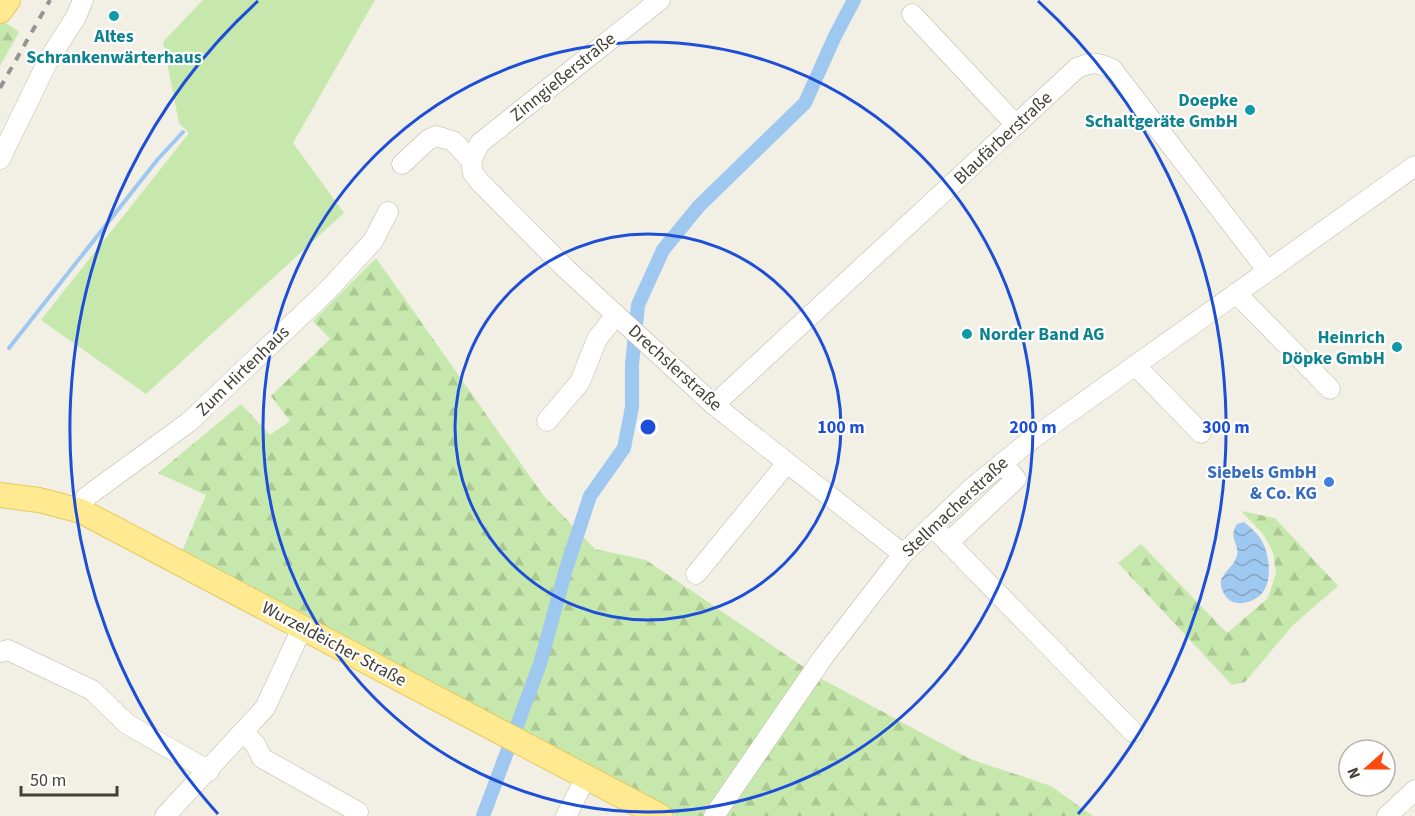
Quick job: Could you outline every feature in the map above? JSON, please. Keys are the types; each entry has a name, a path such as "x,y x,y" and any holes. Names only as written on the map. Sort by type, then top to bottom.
{"main road":[{"path":"0,11 8,0"},
{"name":"Wurzeldeicher Straße","path":"0,495 39,500 81,511 660,816"}],"street":[{"path":"0,159 44,68 76,17 83,0"},
{"name":"Zinngießerstraße","path":"471,160 480,143 660,0"},
{"path":"912,14 1016,125"},
{"name":"Blaufärberstraße","path":"714,405 1077,68 1090,62 1100,63 1112,69 1267,270"},
{"path":"402,164 428,140 436,136 453,141 471,160"},
{"name":"Drechslerstraße","path":"471,160 473,173 480,182 565,268 714,405 903,554"},
{"name":"Stellmacherstraße","path":"714,816 824,656 903,554 972,488 1032,439 1415,165"},
{"name":"Zum Hirtenhaus","path":"81,511 86,497 189,423 328,290 374,241 388,212"},
{"path":"1236,293 1330,389"},
{"path":"546,421 580,382 597,339 621,320"},
{"path":"1135,365 1201,433"},
{"path":"696,574 787,463"},
{"path":"948,543 1016,479 1002,464"},
{"path":"932,526 1133,732"},
{"path":"171,815 265,708 302,628"},
{"path":"0,652 8,651 92,690 127,724 209,771"},
{"path":"243,732 255,744 262,758 358,812"},
{"path":"566,816 586,777"},
{"path":"1387,816 1415,790"}],"green space":[{"path":"203,0 375,0 293,143 344,213 146,394 41,320 189,133 179,123 163,42"},
{"path":"0,19 19,32 0,66"},
{"path":"376,258 543,495 595,549 646,560 820,678 970,759 1051,786 1093,816 676,816 181,554 206,495 158,473 241,404 270,435 290,421 271,396 330,339 313,321"},
{"path":"1241,511 1275,518 1338,586 1293,625 1245,682 1232,685 1118,563 1141,544 1227,633 1268,598 1276,573 1273,552 1263,534"}],"water":[{"path":"1244,522 1263,543 1268,557 1269,572 1266,586 1260,596 1251,601 1235,603 1227,598 1221,583 1237,554 1234,529 1237,524"}],"waterway":[{"path":"483,816 540,664 566,569 590,496 624,448 632,407 632,364 638,305 663,250 699,206 805,103 854,0"},
{"path":"9,348 158,159 183,132"}],"railway":[{"path":"0,88 50,0"}],"place":[{"name":"Altes Schrankenwärterhaus","path":"114,16"},
{"name":"Doepke Schaltgeräte GmbH","path":"1250,110"},
{"name":"Norder Band AG","path":"967,334"},
{"name":"Heinrich Döpke GmbH","path":"1397,347"},
{"name":"Siebels GmbH & Co. KG","path":"1329,482"}]}
